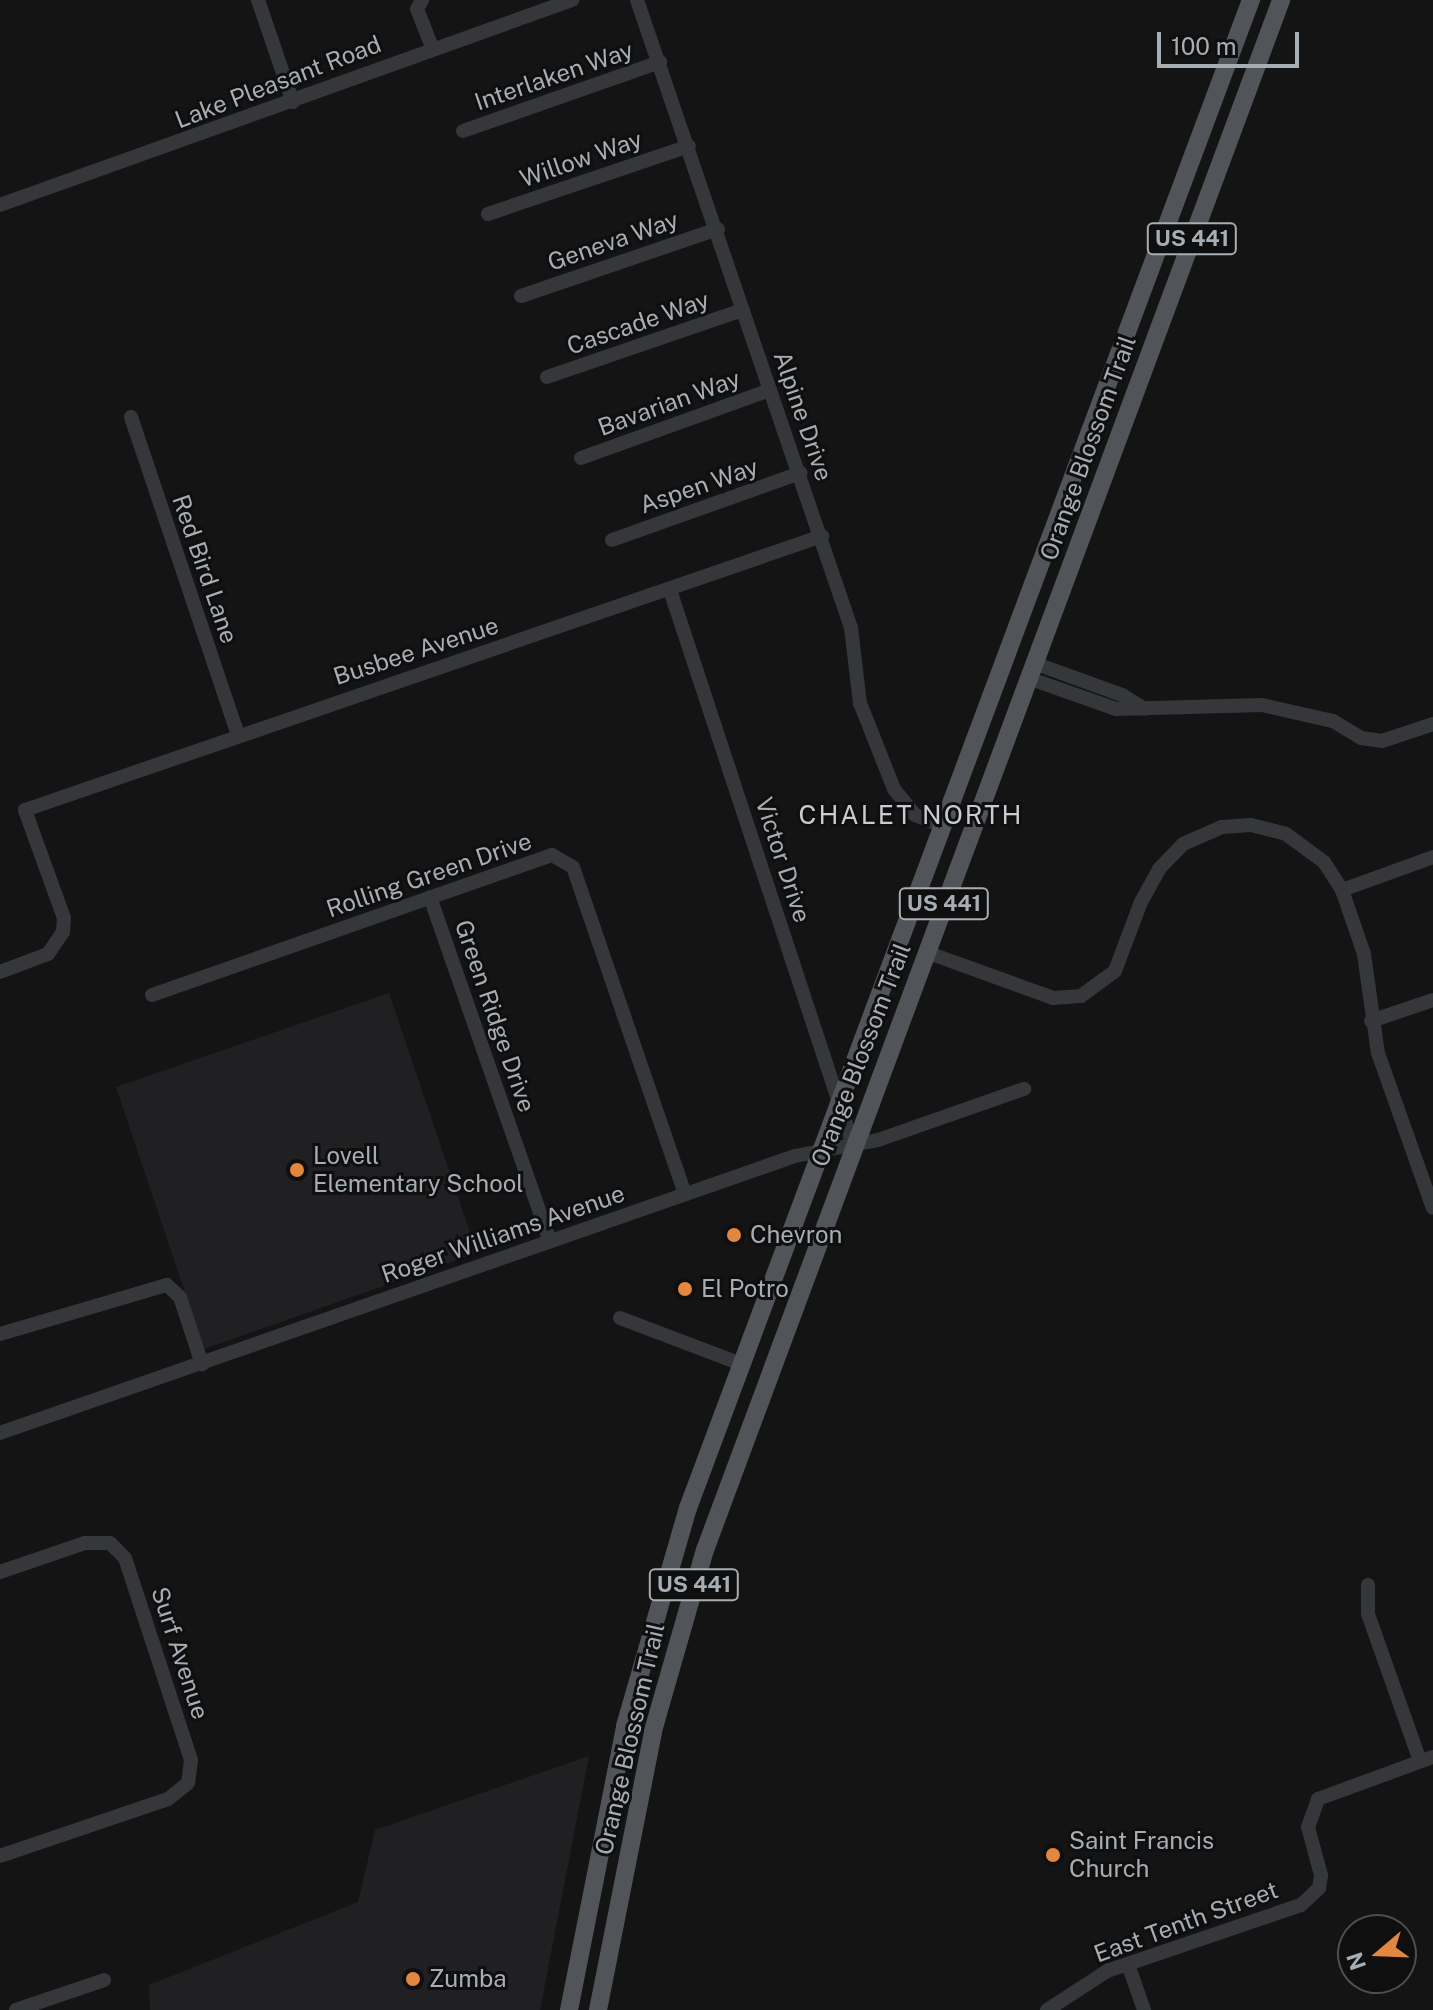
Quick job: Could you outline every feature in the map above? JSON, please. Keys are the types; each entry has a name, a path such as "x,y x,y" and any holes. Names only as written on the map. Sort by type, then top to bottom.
{"main road":[{"name":"Orange Blossom Trail","path":"569,2010 599,1852 659,1604 741,1364 1251,0"},
{"name":"Orange Blossom Trail","path":"598,2010 626,1857 685,1611 767,1374 1281,0"},
{"path":"1092,428 1118,437"},
{"path":"914,902 916,938 926,952"},
{"path":"741,1364 767,1374"},
{"path":"659,1604 685,1611"},
{"path":"599,1852 626,1857"}],"street":[{"path":"258,0 293,102"},
{"path":"422,0 417,9 432,47"},
{"name":"Lake Pleasant Road","path":"0,205 293,102 432,47 572,0"},
{"name":"Alpine Drive","path":"637,0 822,536 851,628 860,703 894,789 915,815 942,826"},
{"name":"Interlaken Way","path":"463,131 660,62"},
{"name":"Willow Way","path":"488,214 689,146"},
{"name":"Geneva Way","path":"521,296 718,229"},
{"name":"Cascade Way","path":"547,377 743,310"},
{"name":"Bavarian Way","path":"581,458 770,390"},
{"name":"Red Bird Lane","path":"131,417 238,735"},
{"name":"Aspen Way","path":"612,540 800,473"},
{"name":"Busbee Avenue","path":"0,972 48,954 63,932 64,918 25,810 822,536"},
{"name":"Victor Drive","path":"670,590 853,1145"},
{"path":"1031,670 1116,709 1147,712 1262,705 1333,721 1361,738 1382,741 1433,724"},
{"path":"926,952 1053,998 1089,992 1115,971 1159,869 1183,844 1222,827 1251,825 1286,834 1324,862 1342,890 1364,954 1371,1021 1433,1208"},
{"name":"Rolling Green Drive","path":"152,995 552,855 573,867 685,1194"},
{"path":"1342,890 1433,857"},
{"name":"Green Ridge Drive","path":"430,897 550,1241"},
{"path":"1371,1021 1433,1000"},
{"name":"Roger Williams Avenue","path":"0,1433 685,1194 821,1151 853,1145 1024,1089"},
{"path":"0,1334 167,1285 180,1297 202,1364"},
{"path":"620,1318 741,1364"},
{"name":"Surf Avenue","path":"0,1572 85,1543 110,1543 125,1558 191,1760 188,1783 168,1799 0,1856"},
{"path":"1368,1585 1368,1614 1427,1759"},
{"name":"East Tenth Street","path":"1047,2010 1060,1997 1128,1964 1301,1905 1319,1888 1321,1875 1308,1827 1318,1799 1427,1759"},
{"path":"1128,1964 1144,2010"},
{"path":"16,2010 104,1980"}],"shaded area":[{"name":"Lovell Elementary School","path":"389,993 477,1253 204,1349 116,1087"},
{"path":"589,1756 540,2010 150,2010 149,1985 358,1902 375,1830"}],"place":[{"name":"Lovell Elementary School","path":"297,1170"},
{"name":"Chevron","path":"734,1235"},
{"name":"El Potro","path":"685,1289"},
{"name":"Saint Francis Church","path":"1053,1855"},
{"name":"Zumba","path":"413,1979"}],"district":[{"name":"CHALET NORTH","path":"911,815"}]}
